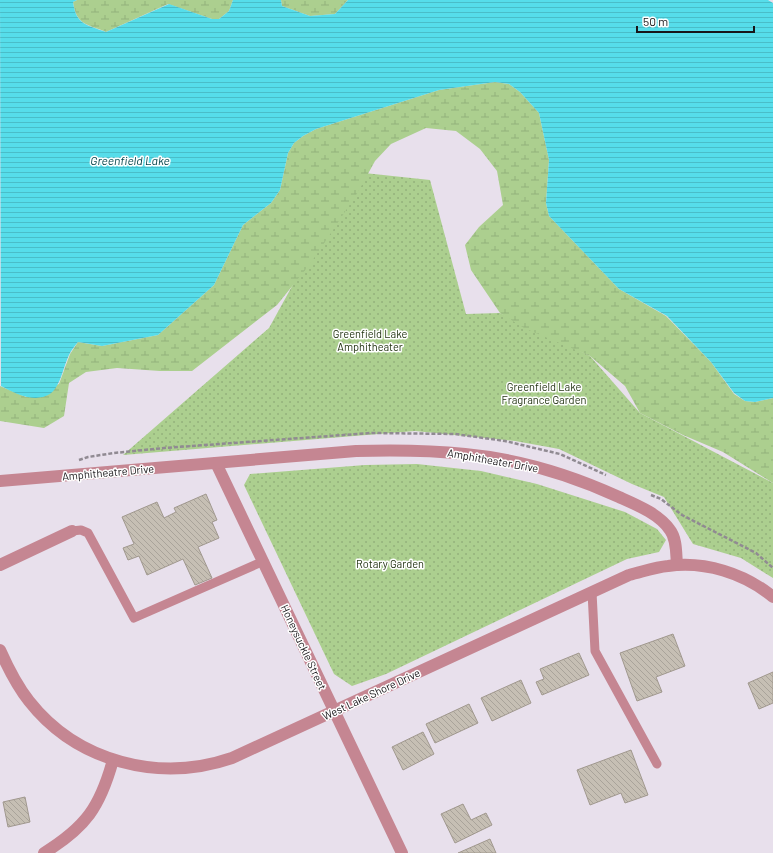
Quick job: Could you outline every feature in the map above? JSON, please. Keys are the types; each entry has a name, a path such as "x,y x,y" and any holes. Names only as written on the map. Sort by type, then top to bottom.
{"street":[{"name":"Amphitheater Drive","path":"216,463 356,451 397,450 466,454 508,461 539,468 578,480 613,494 648,511 665,524 671,531 674,539 677,565"},
{"name":"Amphitheatre Drive","path":"0,481 216,463"},
{"name":"Honeysuckle Street","path":"216,463 402,853"},
{"path":"0,565 72,531"},
{"name":"West Lake Shore Drive","path":"0,650 20,687 29,700 57,729 72,740 94,753 113,760 157,769 181,769 212,765 232,758 629,575 667,566 698,566 722,570 745,578 773,597"},
{"path":"44,853 73,833 84,822 102,792 113,760"}],"lane":[{"path":"72,531 81,530 88,533 134,618 264,561"},
{"path":"592,592 595,651 657,764"}],"green space":[{"path":"77,0 233,0 229,11 219,19 212,19 168,4 106,32 84,23 80,19 74,10 73,2"},
{"path":"281,0 348,0 335,14 310,16 282,6"},
{"path":"495,82 509,84 520,92 539,113 549,160 546,203 549,216 619,289 666,316 711,362 734,394 745,401 755,402 773,398 773,483 723,452 683,435 640,413 625,386 590,356 524,328 500,313 471,270 465,245 479,227 503,205 497,171 480,149 456,131 426,128 391,144 375,161 358,192 310,264 277,305 192,371 160,371 117,368 86,372 69,383 64,416 44,428 0,421 0,386 26,397 59,384 70,354 78,342 102,346 158,335 214,285 243,225 271,203 280,190 288,153 294,143 303,136 316,129 439,90"},
{"name":"Greenfield Lake Amphitheater","path":"355,172 430,180 466,314 500,313 590,356 640,413 773,483 773,578 741,558 693,544 664,497 632,484 559,449 515,441 415,431 123,455 269,328"},
{"name":"Rotary Garden","path":"417,464 481,471 537,484 625,512 657,529 666,540 659,552 627,559 386,674 352,686 334,674 244,485 250,474 365,465"}],"water":[{"name":"Greenfield Lake","path":"0,0 77,0 73,2 74,10 80,20 106,32 169,4 212,19 219,19 229,11 233,0 281,0 282,6 310,16 335,14 348,0 768,0 773,3 773,398 755,402 745,401 734,393 711,362 667,316 619,289 549,216 546,203 549,160 539,113 520,92 509,84 495,82 439,90 316,129 303,136 294,143 288,153 280,190 271,203 243,225 214,285 158,335 102,346 78,342 70,353 57,386 46,396 38,398 27,397 1,386"}],"building":[{"path":"206,494 217,520 212,522 219,538 198,547 212,578 195,585 183,559 147,575 139,556 128,560 123,548 134,544 122,517 157,502 164,518 176,512 174,508"},
{"path":"673,634 685,666 656,677 662,692 637,701 620,653"},
{"path":"579,653 589,675 542,695 536,682 544,679 540,669"},
{"path":"773,672 773,703 759,709 748,683"},
{"path":"521,680 531,703 492,721 481,698"},
{"path":"469,704 478,723 435,743 426,724"},
{"path":"423,732 434,754 403,770 392,747"},
{"path":"631,750 648,795 625,803 621,793 590,805 577,770"},
{"path":"25,797 30,822 8,827 3,802"},
{"path":"463,804 471,820 486,813 492,825 455,843 441,814"},
{"path":"490,839 496,853 458,853"}],"park label":[{"name":"Greenfield Lake Fragrance Garden","path":"544,392"}]}
